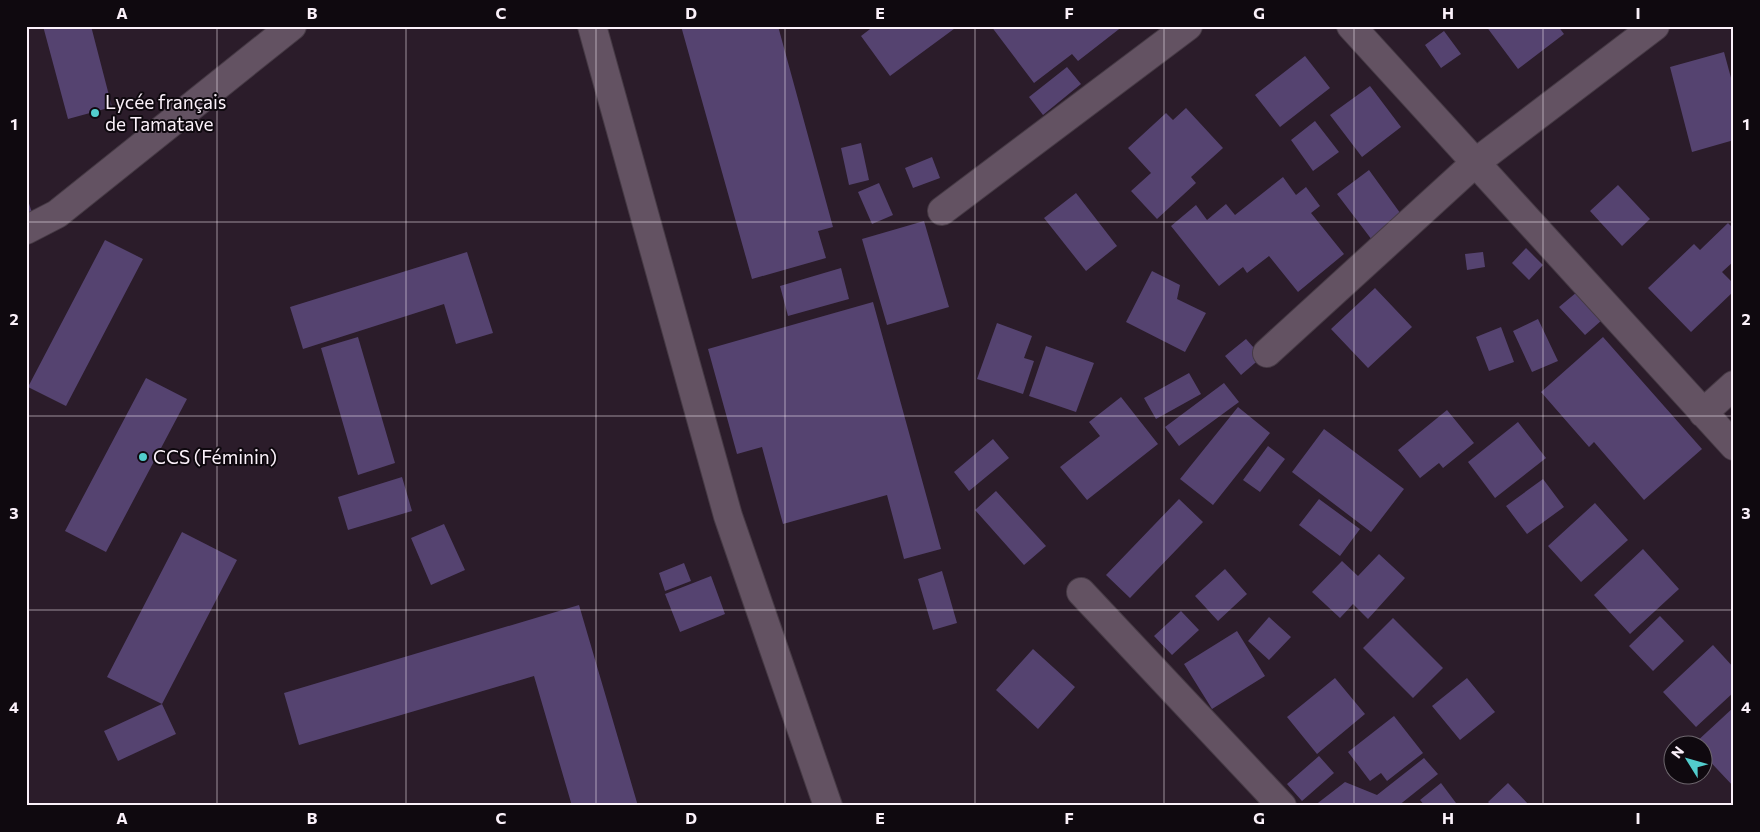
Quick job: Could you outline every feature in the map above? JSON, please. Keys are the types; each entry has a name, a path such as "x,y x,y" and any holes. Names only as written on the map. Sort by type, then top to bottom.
{"street":[{"path":"26,230 57,214 292,26"},
{"path":"592,26 728,516 828,806"},
{"path":"942,211 1188,26"},
{"path":"1352,26 1734,446"},
{"path":"1267,353 1475,163 1655,26"},
{"path":"1703,413 1734,385"},
{"path":"1081,592 1282,806"}],"building":[{"path":"43,26 91,26 112,107 68,119"},
{"path":"681,26 778,26 833,227 818,231 826,258 752,279"},
{"path":"874,26 958,26 890,76 861,36"},
{"path":"991,26 1123,26 1078,61 1072,54 1034,83"},
{"path":"1486,26 1558,26 1564,34 1518,69"},
{"path":"1444,31 1461,54 1441,68 1425,45"},
{"path":"1724,52 1734,89 1734,140 1692,152 1670,67"},
{"path":"1305,56 1330,88 1280,127 1255,95"},
{"path":"1067,67 1081,84 1043,115 1029,97"},
{"path":"1370,86 1401,127 1362,157 1330,115"},
{"path":"1186,108 1223,148 1191,177 1196,183 1157,219 1131,191 1151,173 1128,148 1166,113 1173,120"},
{"path":"1315,121 1339,152 1313,171 1291,140"},
{"path":"861,143 869,180 849,185 841,148"},
{"path":"932,157 940,178 913,188 905,168"},
{"path":"1369,170 1403,217 1372,240 1337,194"},
{"path":"1283,177 1296,195 1306,187 1320,206 1311,213 1344,254 1298,292 1269,256 1247,273 1243,267 1219,286 1171,226 1196,205 1207,220 1226,204 1235,215"},
{"path":"879,183 893,215 872,224 858,192"},
{"path":"1618,185 1650,219 1622,246 1590,211"},
{"path":"1076,193 1117,246 1086,271 1044,218"},
{"path":"26,194 32,213 26,215"},
{"path":"924,221 949,307 887,325 862,239"},
{"path":"1728,223 1734,229 1734,261 1722,272 1734,284 1734,291 1691,332 1648,288 1694,244 1700,250"},
{"path":"105,240 143,259 66,406 28,387"},
{"path":"1526,248 1543,265 1529,280 1512,263"},
{"path":"467,252 493,333 456,344 444,304 303,349 290,307"},
{"path":"1483,252 1485,267 1467,270 1465,254"},
{"path":"841,268 849,299 788,316 780,286"},
{"path":"1152,271 1180,285 1177,299 1206,313 1185,352 1126,322"},
{"path":"1375,288 1412,327 1368,368 1331,329"},
{"path":"1577,292 1602,320 1585,335 1559,307"},
{"path":"873,302 941,549 904,559 887,495 783,524 762,447 737,454 708,349"},
{"path":"1538,319 1558,361 1532,372 1513,331"},
{"path":"997,323 1032,336 1024,358 1034,361 1023,394 977,379"},
{"path":"1501,327 1514,362 1489,371 1476,337"},
{"path":"358,337 395,463 358,475 321,348"},
{"path":"1603,337 1702,449 1644,500 1594,442 1589,447 1541,392"},
{"path":"1246,339 1262,357 1241,375 1225,356"},
{"path":"1046,346 1094,363 1076,412 1029,396"},
{"path":"1189,373 1201,394 1156,419 1144,398"},
{"path":"146,378 187,399 106,552 65,531"},
{"path":"1224,383 1239,402 1179,446 1165,427"},
{"path":"1121,397 1158,444 1087,500 1060,467 1100,436 1089,422"},
{"path":"1238,407 1270,433 1213,505 1180,479"},
{"path":"1447,410 1474,443 1443,468 1439,463 1420,478 1398,450"},
{"path":"1518,422 1546,458 1495,498 1468,462"},
{"path":"1324,429 1404,489 1371,532 1292,472"},
{"path":"993,439 1009,458 969,491 954,472"},
{"path":"1268,446 1285,459 1260,492 1243,480"},
{"path":"402,477 412,511 348,530 338,497"},
{"path":"1543,479 1564,507 1527,534 1506,506"},
{"path":"996,491 1046,546 1024,565 975,510"},
{"path":"1179,499 1203,522 1130,598 1106,575"},
{"path":"1319,499 1360,529 1340,556 1299,525"},
{"path":"1595,503 1628,540 1581,582 1548,546"},
{"path":"444,524 465,570 431,585 411,538"},
{"path":"182,532 237,560 162,704 107,677"},
{"path":"1643,549 1679,589 1630,634 1594,595"},
{"path":"1379,554 1405,578 1368,619 1353,604 1340,618 1312,592 1342,561 1358,576"},
{"path":"684,563 691,581 665,591 659,573"},
{"path":"1225,569 1247,594 1218,621 1195,596"},
{"path":"942,571 957,623 933,630 918,579"},
{"path":"711,576 725,614 680,632 665,594"},
{"path":"579,605 638,806 572,806 534,676 299,745 284,693"},
{"path":"1181,611 1199,630 1172,655 1154,636"},
{"path":"1660,616 1684,641 1653,671 1629,646"},
{"path":"1269,617 1291,637 1269,660 1248,641"},
{"path":"1393,618 1443,668 1413,698 1363,648"},
{"path":"1237,631 1265,676 1212,709 1184,664"},
{"path":"1713,645 1734,668 1734,692 1696,727 1663,692"},
{"path":"1033,649 1075,687 1038,729 996,690"},
{"path":"1335,678 1365,714 1317,754 1287,717"},
{"path":"1467,678 1495,712 1460,740 1432,706"},
{"path":"162,704 176,734 118,761 104,731"},
{"path":"1734,707 1734,787 1712,764 1712,734 1705,734"},
{"path":"1394,716 1423,753 1387,781 1381,773 1370,781 1348,752"},
{"path":"1319,756 1334,773 1302,801 1287,784"},
{"path":"1424,758 1438,774 1398,806 1314,806 1345,782 1377,795"},
{"path":"1441,783 1456,803 1452,806 1425,806 1420,800"},
{"path":"1508,783 1530,806 1492,806 1488,802"}],"place":[{"name":"Lycée français de Tamatave","path":"95,113"},
{"name":"CCS (Féminin)","path":"143,457"}]}
